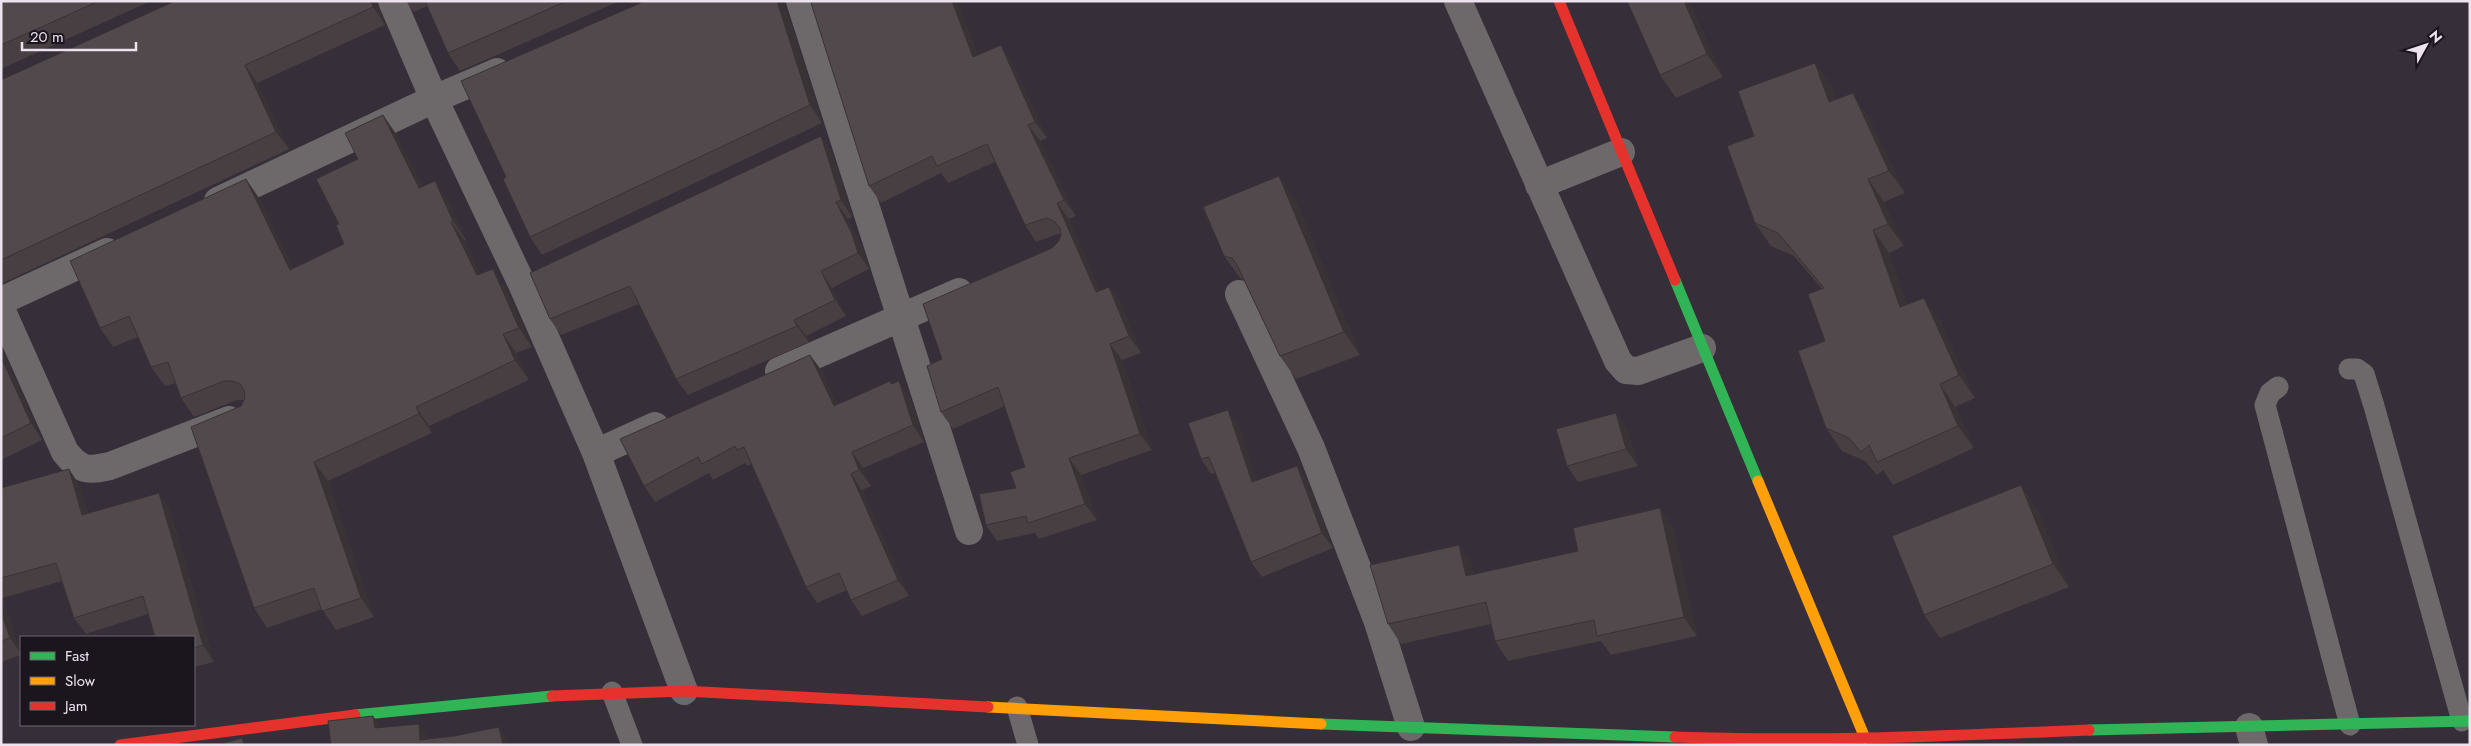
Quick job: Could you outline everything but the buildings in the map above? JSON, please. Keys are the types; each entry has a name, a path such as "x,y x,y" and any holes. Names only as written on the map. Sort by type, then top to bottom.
{"main road":[{"path":"1558,1 1865,738"},
{"path":"120,745 402,709 510,698 612,692 684,692 1017,707 1269,722 1740,739 1865,738 1961,740 2119,729 2252,736 2350,725 2466,721"}],"street":[{"path":"392,1 434,98 521,282 596,453 684,692"},
{"path":"800,1 969,531"},
{"path":"1458,1 1618,361 1626,370 1638,371 1702,348"},
{"path":"199,210 434,98 516,64"},
{"path":"815,144 842,131"},
{"path":"1539,185 1621,152"},
{"path":"1,301 127,243"},
{"path":"521,282 547,269"},
{"path":"758,381 984,281"},
{"path":"1239,294 1310,448 1378,622 1411,728"},
{"path":"1,309 65,452 75,464 90,470 110,466 244,415"},
{"path":"596,453 677,417"}],"lane":[{"path":"2349,369 2357,369 2364,374 2372,398 2466,721"},
{"path":"2278,387 2270,393 2265,405 2350,725"},
{"path":"612,692 632,745"},
{"path":"1017,707 1028,745"}],"traffic: fast":[{"path":"1675,280 1758,481"},
{"path":"355,715 552,696"},
{"path":"2089,730 2470,721"},
{"path":"1321,724 1675,737"}],"traffic: slow":[{"path":"1758,481 1865,738"},
{"path":"988,707 1321,724"}],"traffic: jam":[{"path":"1559,1 1675,280"},
{"path":"552,696 684,691 988,707"},
{"path":"120,745 355,715"},
{"path":"1675,737 1830,739 2089,730"}]}
